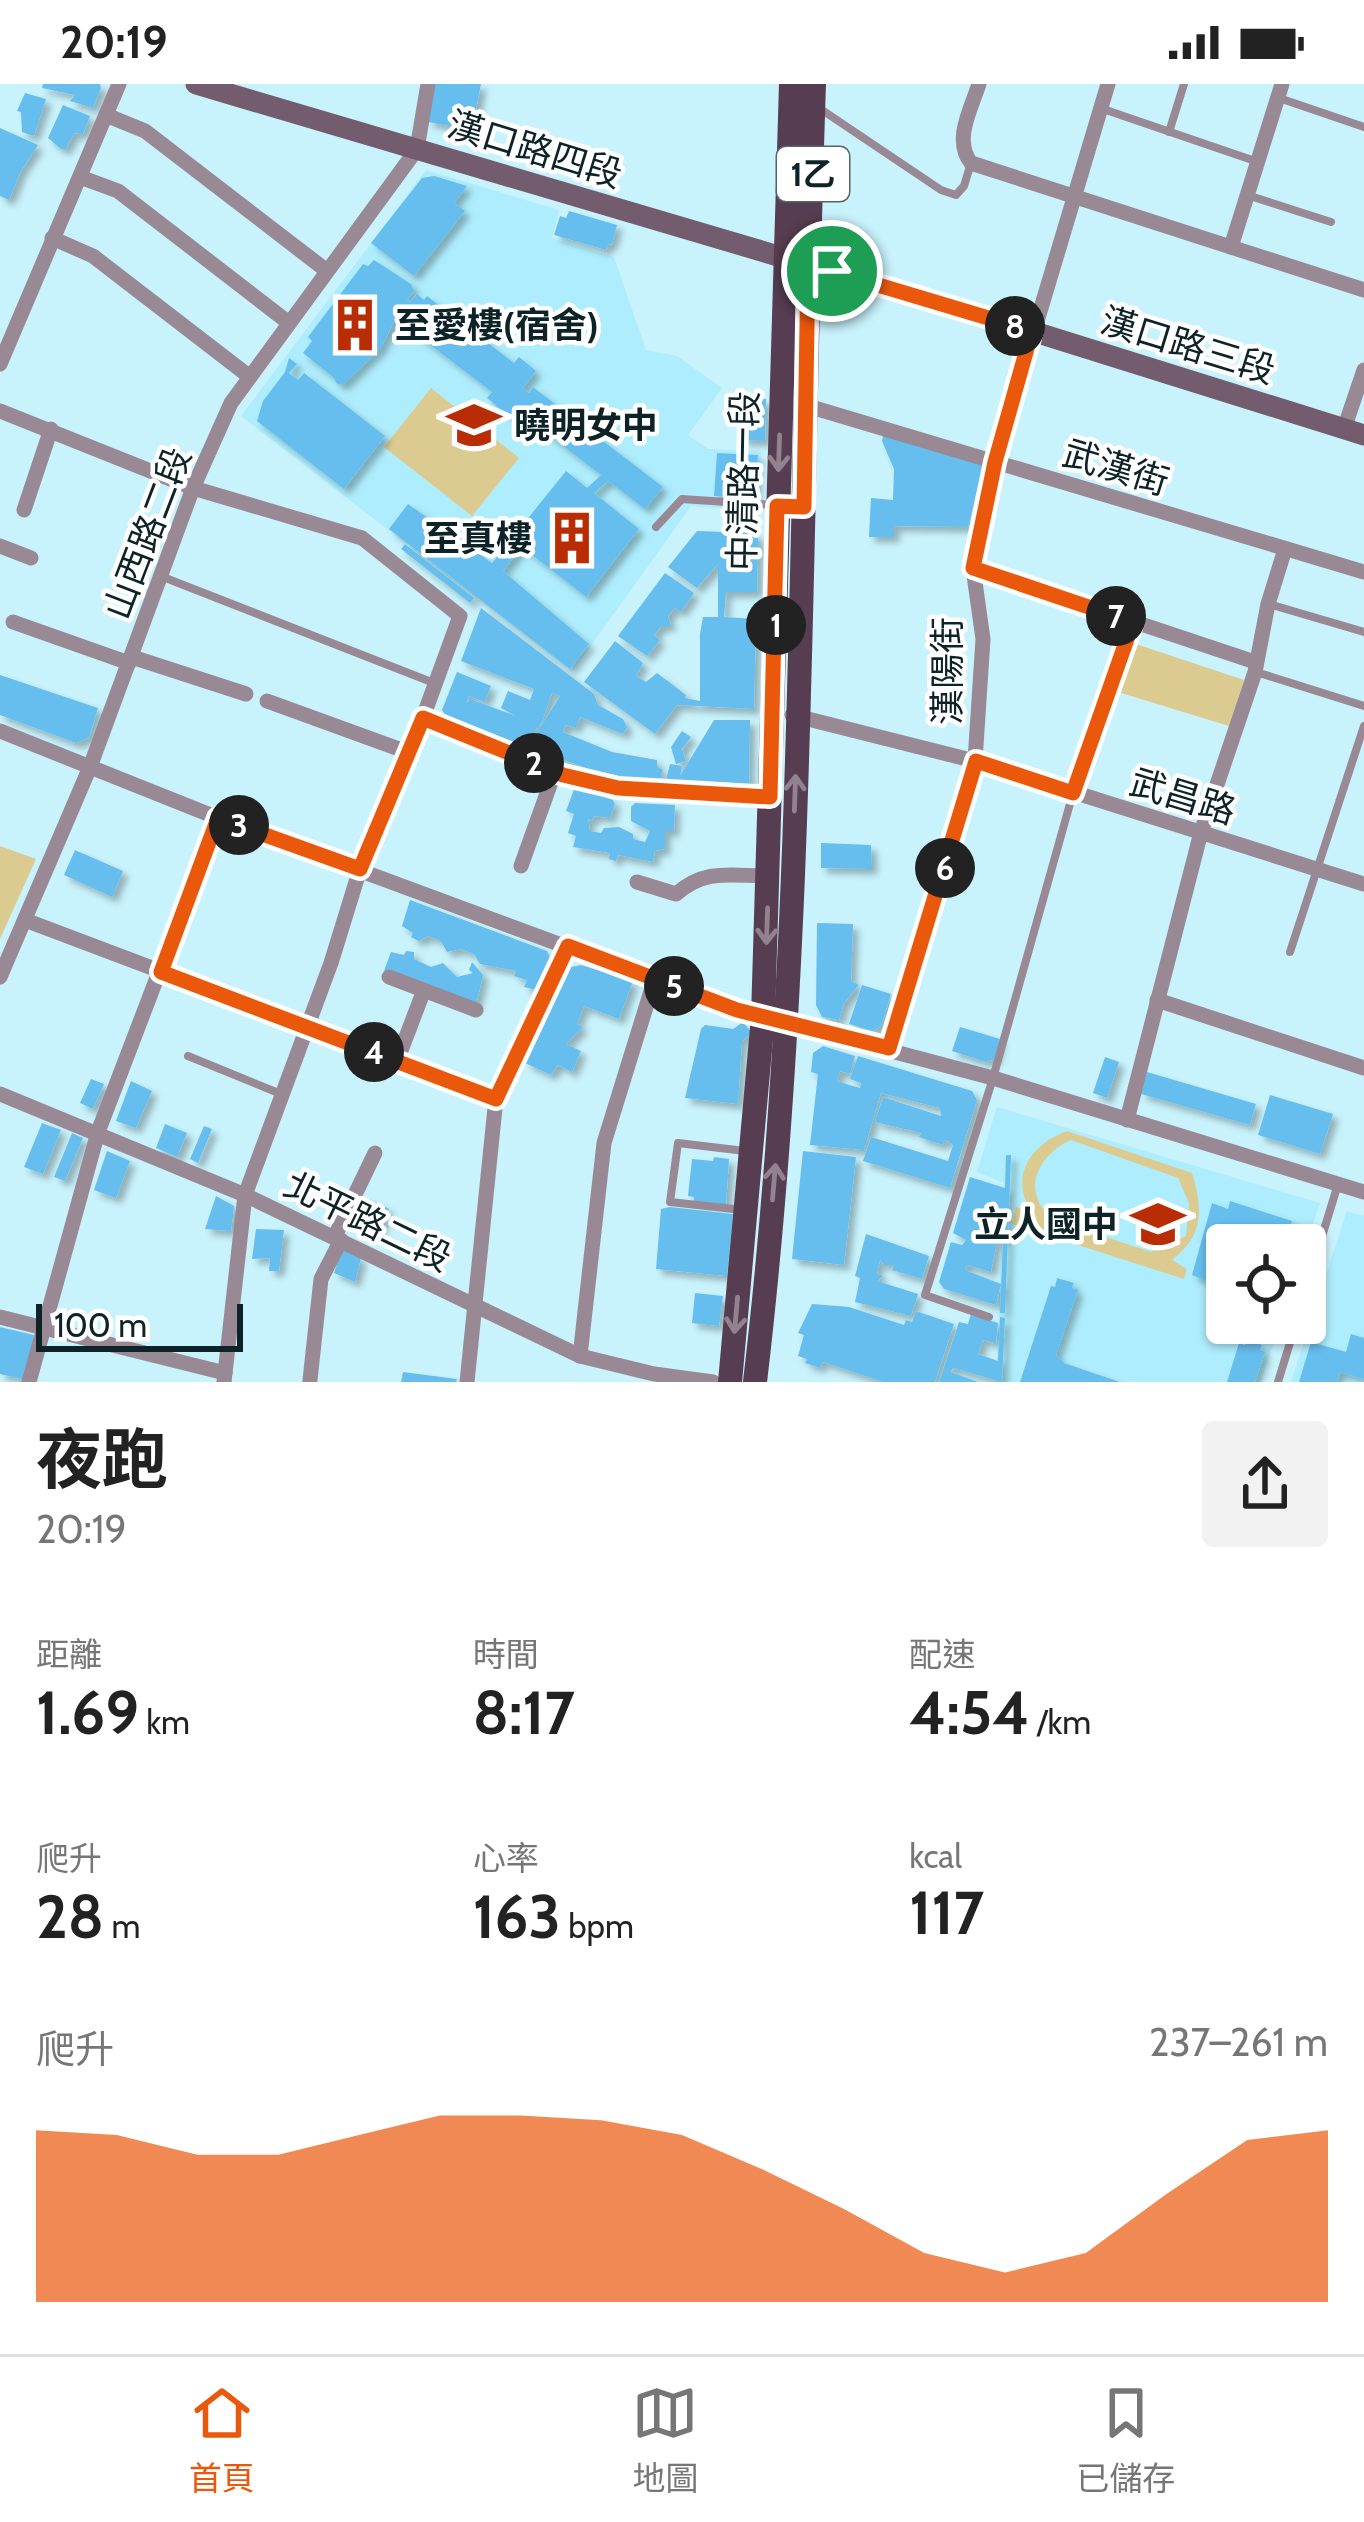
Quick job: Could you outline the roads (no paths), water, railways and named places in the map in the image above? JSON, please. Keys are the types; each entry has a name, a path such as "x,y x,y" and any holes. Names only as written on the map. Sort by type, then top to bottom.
{"main road":[{"name":"中清路一段","path":"755,1382 776,1020 786,714 808,404 796,261 791,84"},
{"name":"中清路一段","path":"730,1382 752,1152 776,1020 769,876 770,797 786,714 777,506 781,402 813,94"}],"street":[{"path":"0,364 119,84"},
{"name":"漢口路四段","path":"196,84 796,261"},
{"path":"417,148 428,84"},
{"path":"979,84 962,137 964,154 971,163 1364,290"},
{"name":"漢陽街","path":"889,1048 976,761 983,639 973,568 995,462 1108,84"},
{"path":"1231,247 1280,91"},
{"path":"106,116 145,131 327,272"},
{"name":"山西路二段","path":"0,977 90,767 194,488 231,403 417,148"},
{"path":"80,177 118,190 290,323"},
{"path":"52,238 93,256 250,377"},
{"name":"漢口路三段","path":"796,261 1354,432"},
{"path":"1354,432 1364,370"},
{"name":"武漢街","path":"781,402 808,404 1364,572"},
{"path":"0,411 194,488 362,538 460,616 410,753 360,869 245,1195 225,1377 0,1317"},
{"path":"24,510 51,429"},
{"path":"0,546 31,558"},
{"path":"1127,1120 1201,832 1255,667 1285,549"},
{"path":"973,568 1255,667"},
{"path":"14,622 246,694"},
{"path":"266,701 410,753"},
{"name":"武昌路","path":"786,714 976,761 1364,884"},
{"path":"423,718 555,771 618,788 770,797"},
{"path":"0,731 218,818 776,1020 993,1078 1364,1192"},
{"path":"521,866 555,771"},
{"path":"29,1382 98,1132 218,818"},
{"path":"637,882 676,894 706,875 769,876"},
{"path":"26,920 496,1099"},
{"path":"467,1382 496,1099 568,946"},
{"path":"389,977 476,1010"},
{"path":"580,1357 604,1143 655,978"},
{"path":"397,1061 424,990"},
{"path":"1157,1000 1364,1068"},
{"name":"北平路二段","path":"0,1094 245,1195 580,1357 713,1382"},
{"path":"310,1380 321,1279 375,1153"}],"lane":[{"path":"1169,132 1184,84"},
{"path":"1280,91 1364,127"},
{"path":"813,94 941,190 956,195 971,163"},
{"path":"1101,108 1258,162"},
{"path":"1248,196 1331,222"},
{"path":"656,526 682,499 804,507"},
{"path":"163,577 435,684"},
{"path":"1268,604 1364,632"},
{"path":"989,1317 925,1295 993,1078 1073,793 1133,622"},
{"path":"1255,667 1364,706"},
{"path":"1290,952 1364,726"},
{"path":"188,1056 282,1094"},
{"path":"746,1210 670,1202 678,1143 752,1152"},
{"path":"1325,1224 1338,1182"},
{"path":"1278,1382 1290,1344"}],"place":[{"name":"至愛樓(宿舍)","path":"355,325"},
{"name":"曉明女中","path":"474,425"},
{"name":"至真樓","path":"572,538"},
{"name":"立人國中","path":"1158,1224"}]}
